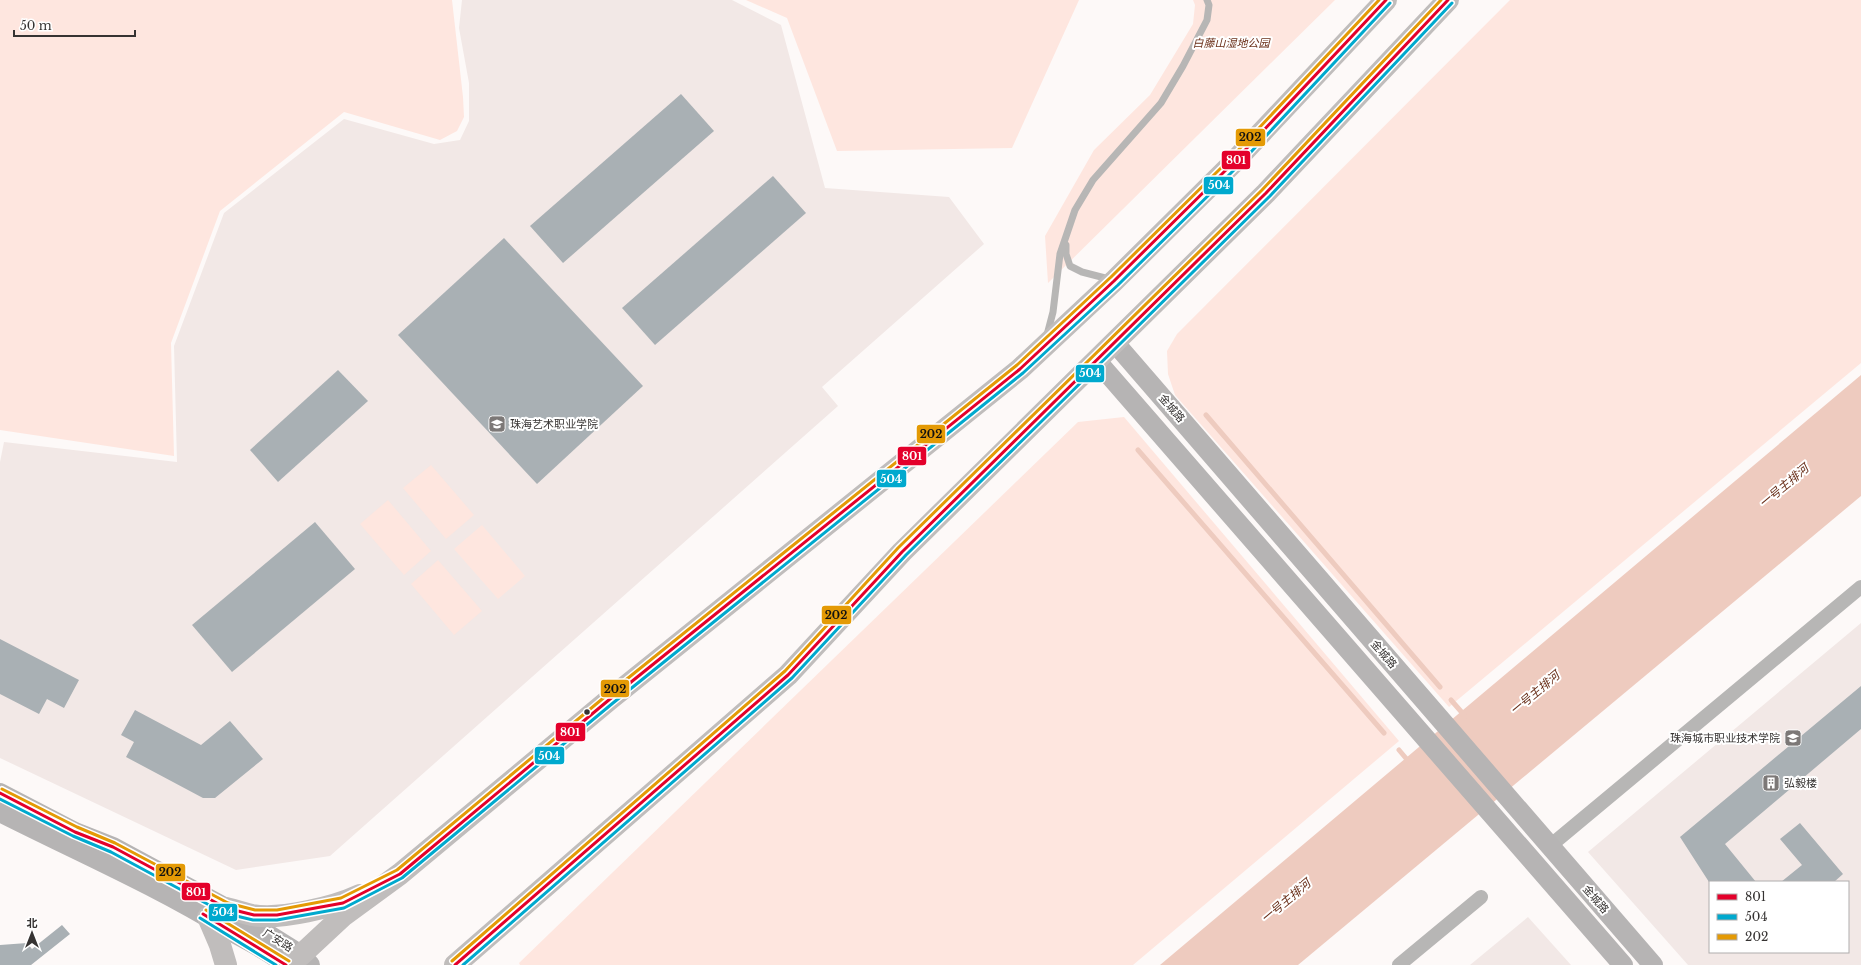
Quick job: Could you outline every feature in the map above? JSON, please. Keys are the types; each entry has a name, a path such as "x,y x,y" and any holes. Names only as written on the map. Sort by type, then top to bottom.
{"highway":[{"path":"293,963 344,915 400,874 617,694 1020,369 1114,280 1232,164 1386,0"},
{"path":"461,961 788,675 902,552 1266,193 1448,0"},
{"path":"226,965 220,945 217,912 277,915 343,903 400,874"}],"street":[{"name":"金城路","path":"1115,343 1653,965"},
{"name":"金城路","path":"1096,360 1623,965"},
{"path":"1550,846 1861,587"},
{"name":"广安路","path":"0,793 75,832 113,847 217,912 293,963"},
{"name":"广安路","path":"0,812 65,845 217,912"},
{"path":"1519,845 1536,831"},
{"path":"1399,965 1481,897"}],"lane":[{"path":"1045,345 1053,312 1060,254 1075,210 1093,180 1161,102 1183,66 1207,20 1209,5 1208,0"},
{"path":"1066,239 1066,254 1070,266 1082,272 1114,280"}],"shaded area":[{"name":"珠海艺术职业学院","path":"462,0 732,0 781,25 825,188 949,197 984,244 822,387 838,406 330,856 236,870 0,758 0,462 4,442 177,462 174,346 224,213 344,119 434,144 460,140 469,121 469,83 459,28"},
{"name":"珠海城市职业技术学院","path":"1861,623 1861,965 1688,965 1588,852"},
{"path":"1528,917 1571,965 1470,965"}],"green space":[{"path":"0,0 452,0 464,117 457,131 440,140 344,112 220,211 171,343 174,456 0,430"},
{"path":"746,0 1079,0 1012,148 837,151 787,18"},
{"name":"白藤山湿地公园","path":"1193,0 1335,0 1048,283 1045,236 1094,150 1150,95 1193,24 1195,5"},
{"path":"1510,0 1861,0 1861,363 1449,707 1175,395 1168,374 1167,351 1177,334"},
{"path":"1124,417 1399,741 1133,965 520,965 519,963 1078,422"},
{"path":"431,465 474,515 446,539 403,488"},
{"path":"388,500 431,551 404,575 360,524"},
{"path":"482,525 525,576 498,599 454,549"},
{"path":"438,560 482,611 454,635 411,584"}],"water":[{"name":"一号主排河","path":"1861,375 1861,496 1298,965 1160,965"}],"building":[{"path":"681,94 714,131 563,263 530,226"},
{"path":"773,176 806,213 655,345 622,308"},
{"path":"504,238 643,386 537,484 398,335"},
{"path":"338,370 368,401 278,482 250,450"},
{"path":"315,522 355,569 232,672 192,625"},
{"path":"0,639 79,680 64,708 47,699 39,714 0,694"},
{"name":"弘毅楼","path":"1861,686 1861,729 1725,844 1755,881 1709,882 1680,837"},
{"path":"135,710 201,745 230,721 263,759 215,798 203,798 126,757 134,742 121,735"},
{"name":"弘毅楼","path":"1800,823 1843,874 1835,881 1782,881 1802,865 1780,839"},
{"path":"62,925 70,934 31,965 0,965 0,945 27,943 32,949"}],"waterway":[{"path":"1206,415 1440,687"},
{"path":"1138,450 1384,733"},
{"path":"1451,700 1465,716"},
{"path":"1399,750 1410,763"}],"transit line":[{"name":"202","path":"2,789 77,827 115,843 228,903 255,910 277,910 341,898 397,870 607,695 1017,365 1111,277 1228,161 1379,0"},
{"name":"801","path":"0,793 75,832 113,847 226,908 254,915 277,915 343,903 400,874 610,699 1020,369 1114,281 1232,164 1386,0"},
{"name":"202","path":"452,961 785,671 898,548 1262,190 1441,0"},
{"name":"801","path":"455,965 788,675 902,552 1266,193 1448,0"},
{"name":"504","path":"0,799 73,836 111,852 224,913 253,920 277,920 344,908 402,878 613,703 1023,373 1118,285 1236,168 1390,3"},
{"name":"504","path":"463,965 792,678 906,555 1270,196 1452,3"},
{"name":"202","path":"206,910 289,961"},
{"name":"801","path":"203,914 286,965"},
{"name":"504","path":"200,918 276,965"}],"place":[{"name":"珠海艺术职业学院","path":"497,424"},
{"name":"珠海城市职业技术学院","path":"1793,738"},
{"name":"弘毅楼","path":"1771,783"}]}
